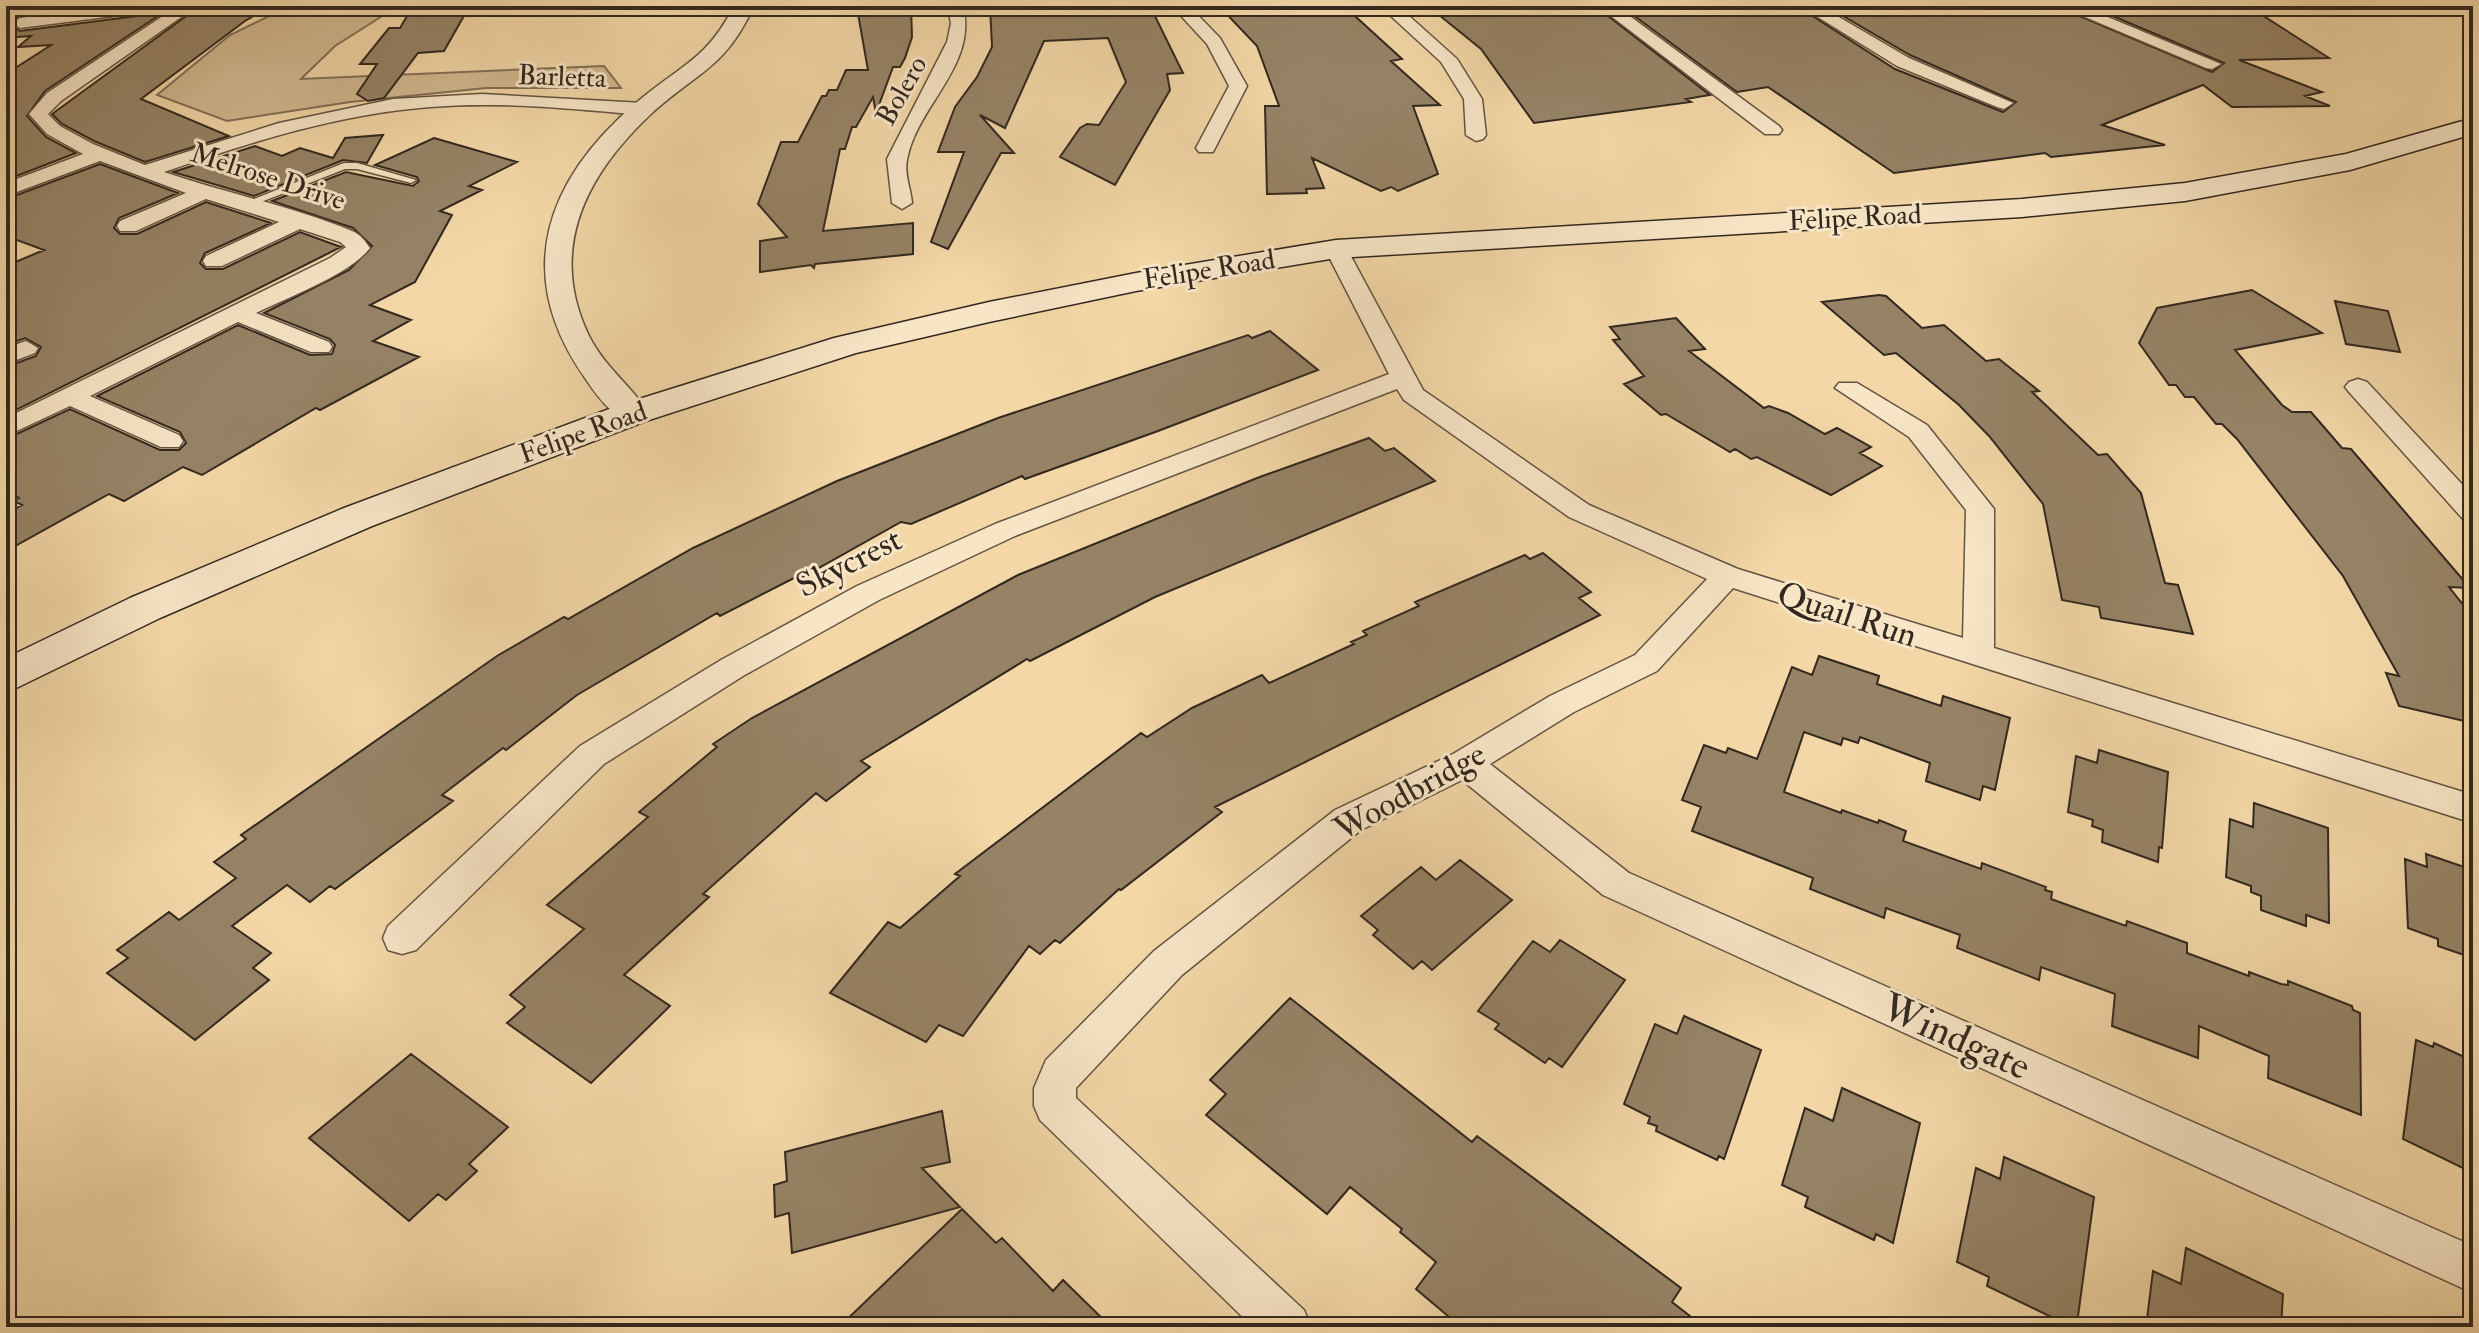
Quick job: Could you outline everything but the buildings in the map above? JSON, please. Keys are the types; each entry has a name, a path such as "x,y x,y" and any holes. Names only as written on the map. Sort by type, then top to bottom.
{"main road":[{"name":"Felipe Road","path":"6,677 145,608 358,517 633,413 861,342 1136,282 1336,249 2114,200 2295,174 2443,138 2473,126"}],"street":[{"path":"13,28 39,6"},
{"path":"13,28 153,6"},
{"name":"Melrose Drive","path":"6,427 338,263 359,248 348,237 302,220 244,205 101,154 57,135 38,114 54,97 189,6"},
{"path":"532,10 555,6"},
{"path":"633,413 604,386 578,346 554,283 559,226 578,183 602,149 643,109 699,68 724,43 744,6"},
{"name":"Bolero","path":"902,203 896,161 925,103 952,59 959,14 955,6"},
{"path":"1180,6 1214,42 1238,86 1206,148"},
{"path":"1388,6 1448,59 1473,99 1476,135"},
{"path":"1606,6 1772,130"},
{"path":"1808,6 1903,62 2004,103"},
{"path":"2067,6 2212,64"},
{"name":"Barletta","path":"152,173 336,118 478,102 643,109"},
{"path":"6,190 101,154"},
{"path":"128,226 205,192"},
{"path":"214,261 302,220"},
{"name":"Quail Run","path":"1336,249 1413,395 1579,511 1727,576 1978,657 2473,809"},
{"path":"236,313 320,347"},
{"name":"Skycrest","path":"402,938 592,755 745,660 868,593 1005,530 1404,377"},
{"path":"2358,387 2473,513"},
{"path":"1848,388 1918,431 1980,509 1978,657"},
{"path":"69,396 170,441"},
{"name":"Woodbridge","path":"1287,1327 1055,1106 1055,1088 1061,1074 1168,963 1348,820 1465,763 1562,704 1646,663 1727,576"},
{"name":"Windgate","path":"1465,763 1616,884 2473,1270"}],"lane":[{"path":"244,205 344,166 357,166 411,180"}],"shaded area":[{"path":"290,6 398,6 335,46 301,79 604,66 621,88 486,88 350,102 227,121 157,95 230,35"}]}
